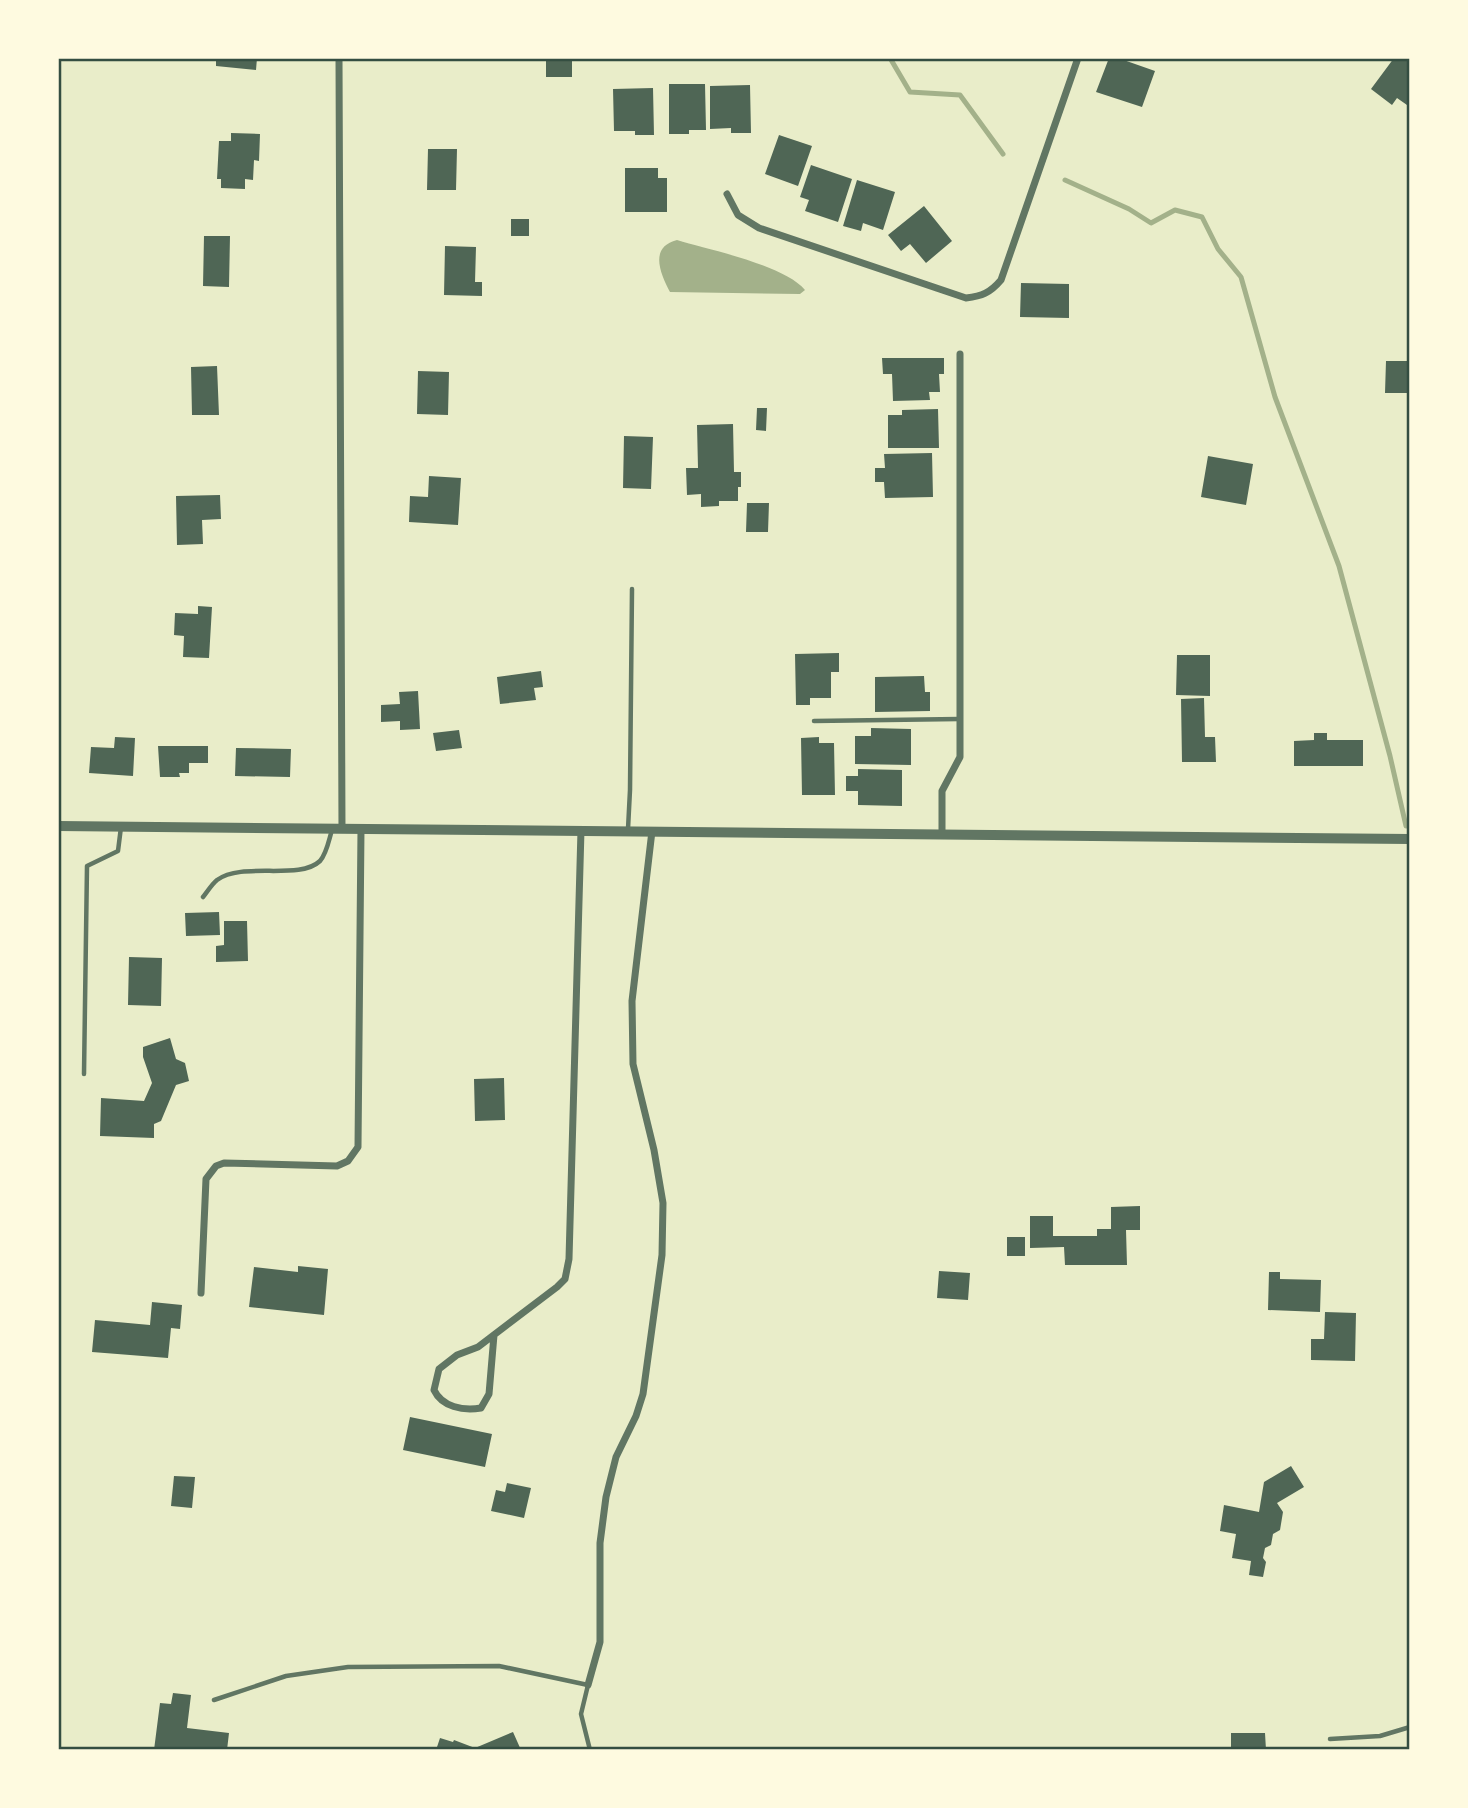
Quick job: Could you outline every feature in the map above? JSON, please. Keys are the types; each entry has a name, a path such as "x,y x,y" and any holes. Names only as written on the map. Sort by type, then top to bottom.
{"street":[{"path":"337,829 339,58"},
{"path":"727,194 738,215 759,228 965,298 979,297 991,292 1001,280 1077,58"},
{"path":"942,834 942,791 960,757 960,354"},
{"path":"58,826 1410,839"},
{"path":"201,1293 206,1179 216,1166 225,1163 337,1166 348,1161 358,1147 362,829"},
{"path":"494,1335 489,1394 481,1408 457,1408 438,1400 434,1381 439,1369 457,1355 478,1347 565,1279 569,1259 581,830"},
{"path":"588,1685 600,1642 600,1543 606,1497 616,1457 636,1416 643,1394 662,1255 663,1203 652,1140 638,1092 631,1041 634,975 652,831"}],"lane":[{"path":"628,830 632,589"},
{"path":"814,721 960,719"},
{"path":"84,1074 87,866 118,851 121,826"},
{"path":"203,897 217,880 244,871 290,870 312,866 325,853 337,829"},
{"path":"214,1700 286,1676 348,1667 499,1666 588,1685 581,1714 590,1750"},
{"path":"1330,1739 1380,1735 1410,1727"}],"shaded area":[{"path":"677,240 764,266 795,281 805,290 800,294 670,292 659,262 663,248"}],"building":[{"path":"216,58 257,58 256,70 216,66"},
{"path":"546,58 572,58 572,77 546,77"},
{"path":"1109,58 1118,58 1155,71 1142,107 1096,92"},
{"path":"1394,58 1410,58 1410,101 1407,105 1397,98 1392,105 1371,89"},
{"path":"669,84 705,84 706,130 689,130 689,134 669,134"},
{"path":"750,85 751,133 731,133 731,128 710,129 710,86"},
{"path":"653,88 654,135 614,131 613,89"},
{"path":"231,133 260,134 259,161 254,160 253,180 245,179 245,189 221,188 221,179 217,179 219,141 231,141"},
{"path":"779,135 812,146 798,186 765,174"},
{"path":"428,149 457,149 456,190 427,190"},
{"path":"811,165 852,179 838,222 805,211 809,200 800,197"},
{"path":"625,168 658,168 658,178 667,178 667,212 625,212"},
{"path":"857,180 895,192 883,230 863,223 861,231 843,226"},
{"path":"924,206 952,241 926,263 910,244 901,251 888,235"},
{"path":"511,219 529,219 529,236 511,236"},
{"path":"204,236 230,236 229,287 203,286"},
{"path":"445,246 476,247 475,282 482,282 482,296 444,295"},
{"path":"1021,283 1069,284 1069,318 1020,317"},
{"path":"882,358 944,358 944,374 939,374 940,392 929,392 930,400 893,401 892,374 883,374"},
{"path":"1386,361 1410,361 1410,393 1385,393"},
{"path":"217,366 219,415 192,415 191,367"},
{"path":"418,371 449,372 448,415 417,414"},
{"path":"757,408 767,408 766,431 756,430"},
{"path":"938,409 939,448 888,448 888,415 902,415 902,410"},
{"path":"733,424 734,472 741,472 738,501 719,501 719,506 701,507 701,494 687,495 686,468 698,468 697,425"},
{"path":"624,436 653,437 651,489 623,488"},
{"path":"932,453 933,497 885,498 884,482 875,482 875,468 885,468 884,454"},
{"path":"1208,456 1253,464 1246,505 1201,497"},
{"path":"429,476 461,478 458,525 409,522 410,496 428,497"},
{"path":"220,495 221,519 202,520 203,544 177,545 176,496"},
{"path":"747,503 769,503 768,532 746,532"},
{"path":"198,606 212,607 209,658 183,657 184,636 174,635 175,613 198,614"},
{"path":"839,653 839,672 831,672 831,698 810,698 810,705 796,705 795,654"},
{"path":"1177,655 1210,655 1210,696 1176,695"},
{"path":"541,671 543,687 534,688 536,700 500,704 497,677"},
{"path":"924,676 925,692 930,692 930,711 875,712 875,677"},
{"path":"418,691 420,729 400,730 400,721 381,722 381,705 400,704 399,692"},
{"path":"1204,698 1205,737 1215,737 1216,762 1182,762 1181,699"},
{"path":"871,728 911,729 911,765 855,764 855,736 871,736"},
{"path":"459,730 462,748 436,751 433,733"},
{"path":"1314,733 1327,733 1327,740 1363,740 1363,766 1294,766 1294,741 1314,740"},
{"path":"115,737 135,738 133,776 89,773 91,747 114,748"},
{"path":"819,737 819,743 834,743 835,795 802,795 801,738"},
{"path":"158,746 208,746 208,763 189,763 189,773 179,773 180,777 160,777"},
{"path":"236,748 291,749 290,777 235,776"},
{"path":"858,769 902,770 902,806 858,805 858,791 846,791 846,776 858,776"},
{"path":"219,912 220,935 186,936 185,913"},
{"path":"224,921 247,921 248,961 216,962 216,946 224,945"},
{"path":"129,957 162,958 161,1006 128,1005"},
{"path":"170,1038 176,1059 185,1063 189,1081 176,1085 161,1121 154,1124 154,1138 100,1136 101,1098 144,1101 152,1083 143,1057 143,1047"},
{"path":"504,1078 505,1120 475,1121 474,1079"},
{"path":"1140,1206 1140,1230 1126,1230 1127,1265 1065,1265 1064,1247 1030,1248 1030,1216 1053,1216 1053,1236 1097,1236 1097,1229 1111,1229 1111,1207"},
{"path":"1007,1237 1025,1237 1025,1256 1007,1256"},
{"path":"298,1266 328,1269 324,1315 249,1307 254,1267 298,1272"},
{"path":"939,1271 970,1273 968,1300 937,1298"},
{"path":"1269,1272 1280,1272 1280,1279 1321,1280 1320,1312 1268,1310"},
{"path":"152,1302 182,1305 180,1329 171,1328 168,1358 92,1352 95,1320 150,1325"},
{"path":"1325,1312 1356,1313 1355,1361 1311,1360 1311,1339 1324,1339"},
{"path":"410,1417 492,1434 485,1467 403,1450"},
{"path":"1291,1466 1304,1487 1277,1503 1283,1512 1280,1530 1273,1534 1271,1545 1265,1548 1263,1577 1249,1575 1251,1561 1232,1558 1236,1534 1220,1531 1224,1505 1259,1512 1264,1482"},
{"path":"174,1476 195,1477 192,1508 171,1506"},
{"path":"507,1483 531,1488 524,1518 491,1511 496,1490 505,1492"},
{"path":"173,1693 191,1695 187,1728 229,1733 227,1750 154,1750 160,1703 171,1704"},
{"path":"513,1732 521,1750 436,1750 440,1738 475,1748"},
{"path":"1231,1733 1265,1733 1266,1750 1231,1750"}],"waterway":[{"path":"856,58 872,58"},
{"path":"890,58 910,92 960,95 1003,154"},
{"path":"1065,180 1129,209 1151,223 1175,210 1202,217 1218,249 1241,277 1275,397 1339,566 1406,826 1410,826"}]}
